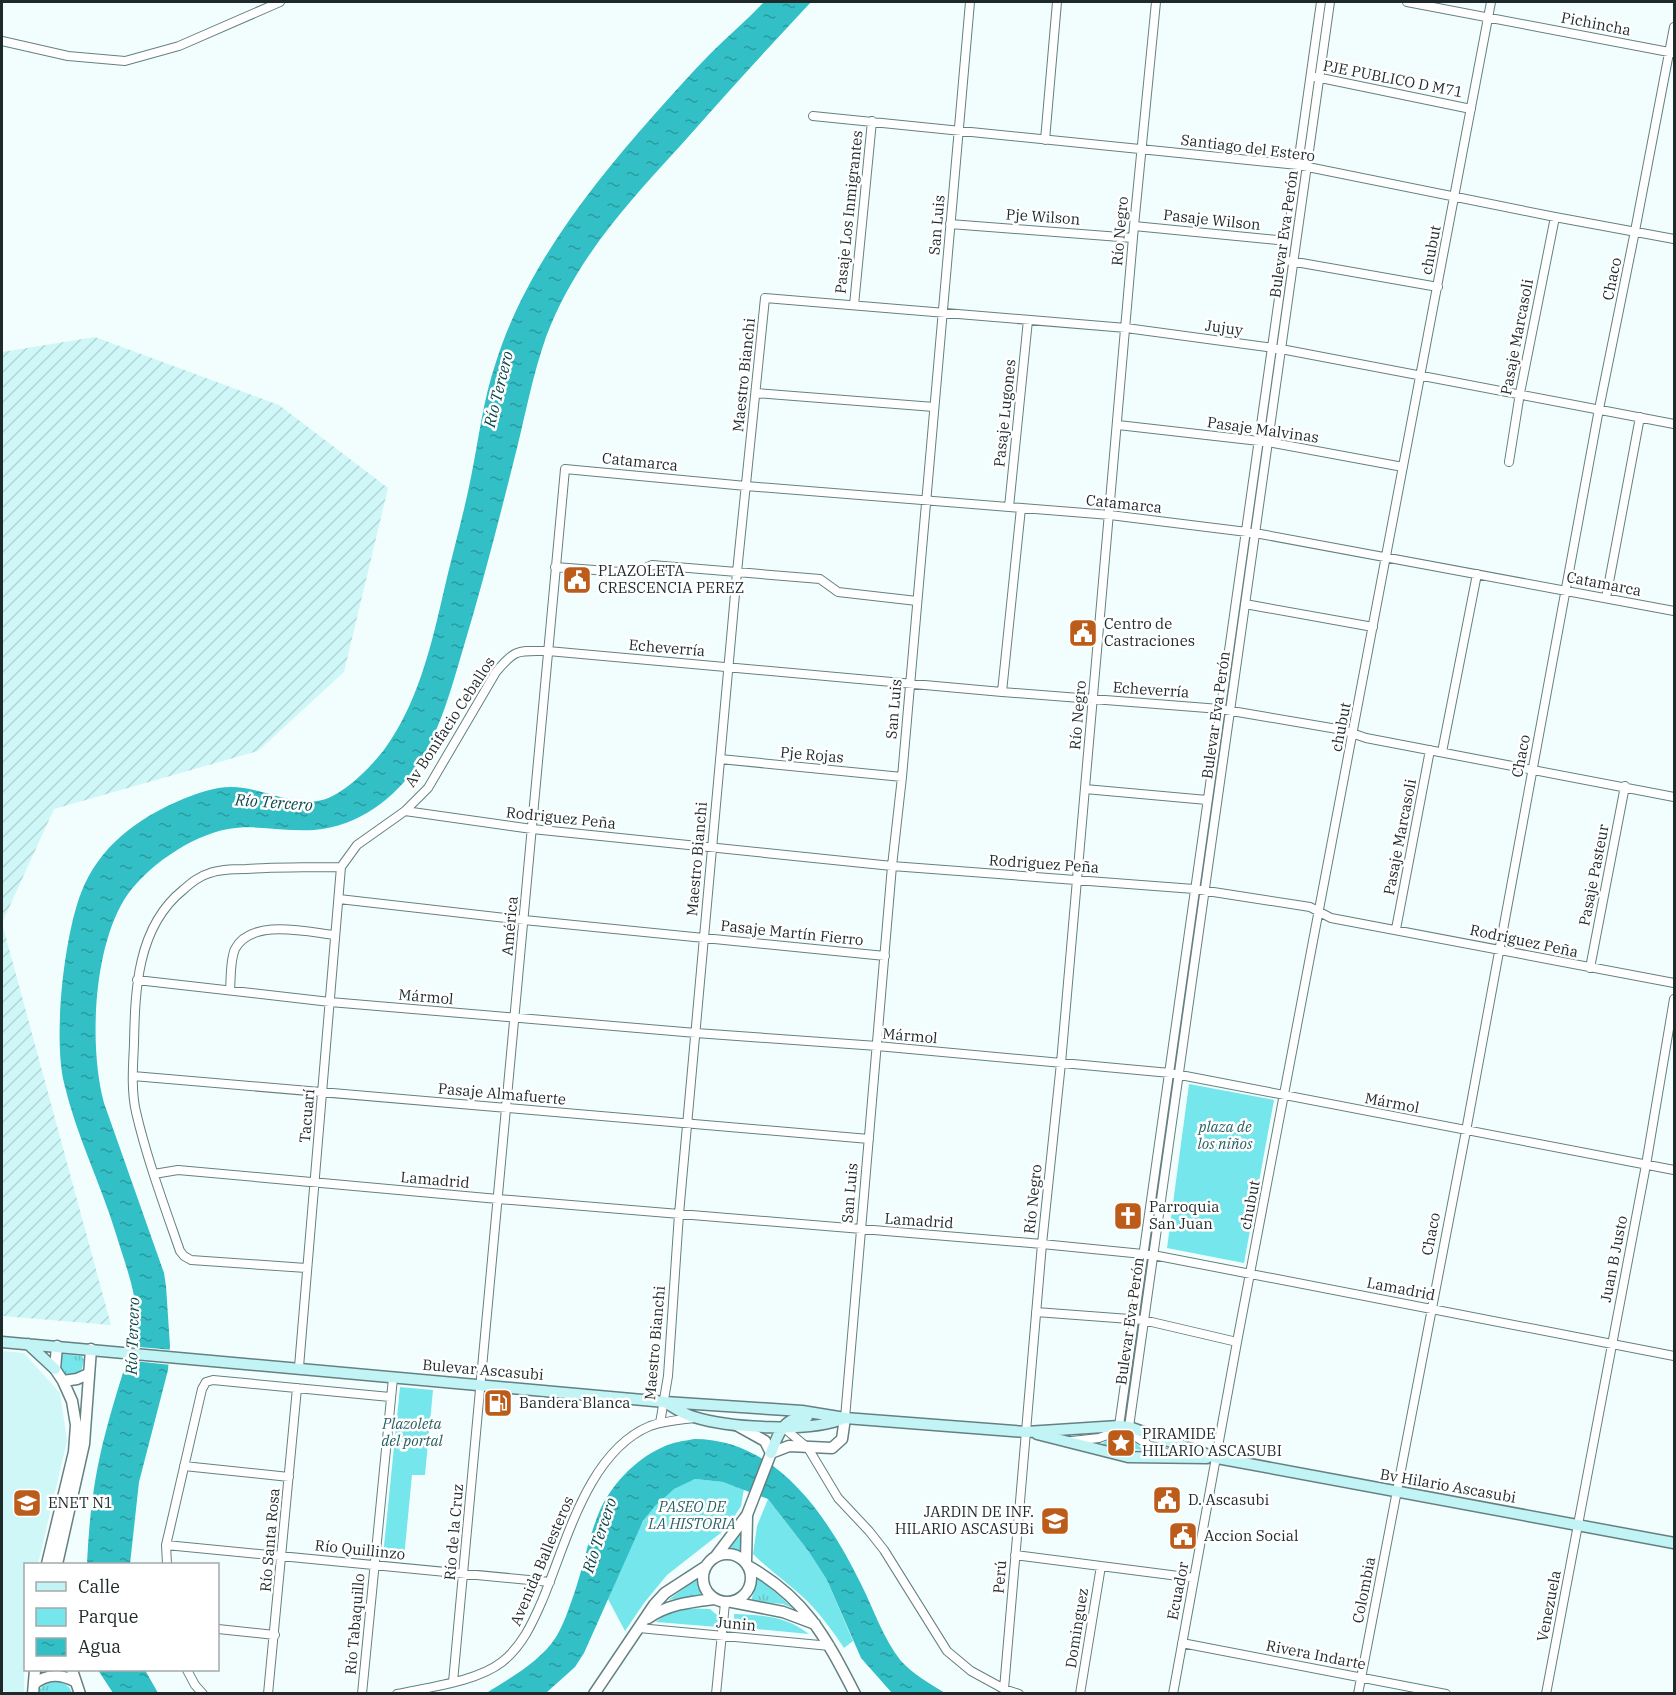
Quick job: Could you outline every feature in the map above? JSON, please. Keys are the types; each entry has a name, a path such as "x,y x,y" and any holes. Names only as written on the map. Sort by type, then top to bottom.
{"main road":[{"name":"Bulevar Ascasubi","path":"2,1342 665,1402 825,1414"},
{"path":"28,1344 55,1370"},
{"path":"665,1402 695,1418 735,1425 821,1426 845,1418"},
{"path":"771,1453 778,1436 794,1417 814,1417 825,1414 845,1418 1026,1432 1124,1427 1217,1458"},
{"path":"1026,1432 1128,1457 1217,1458"},
{"name":"Bv Hilario Ascasubi","path":"1217,1458 1674,1543"}],"street":[{"path":"2,41 68,56 125,61 179,46 280,2"},
{"name":"San Luis","path":"845,1418 970,2"},
{"path":"1045,140 1057,2"},
{"name":"Río Negro","path":"1026,1432 1156,2"},
{"name":"Bulevar Eva Perón","path":"1315,77 1321,2"},
{"name":"Bulevar Eva Perón","path":"1124,1427 1153,1255 1194,889 1220,709 1251,532 1315,77 1330,2"},
{"name":"Pichincha","path":"1407,2 1672,52"},
{"name":"chubut","path":"1217,1458 1491,2"},
{"name":"Chaco","path":"1396,1491 1466,1131 1599,409 1672,52 1674,27"},
{"name":"PJE PUBLICO D M71","path":"1315,77 1471,109"},
{"name":"Santiago del Estero","path":"813,116 1302,166 1674,239"},
{"name":"Pasaje Los Inmigrantes","path":"854,305 872,121"},
{"name":"Bulevar Eva Perón","path":"1289,261 1287,241 1302,166"},
{"name":"Pasaje Marcasoli","path":"1509,462 1554,217"},
{"name":"Pje Wilson","path":"950,224 1133,238"},
{"name":"Pasaje Wilson","path":"1134,226 1287,241"},
{"path":"1289,261 1438,287"},
{"name":"Jujuy","path":"765,298 1126,328 1276,349 1520,393 1674,424"},
{"name":"Maestro Bianchi","path":"660,1423 665,1402 679,1214 720,759 765,298"},
{"name":"Pasaje Lugones","path":"1009,507 1028,320"},
{"path":"756,393 934,407"},
{"path":"1606,598 1640,417"},
{"name":"Pasaje Malvinas","path":"1118,425 1263,441 1404,467"},
{"name":"Catamarca","path":"565,469 926,501 1110,514 1251,532 1674,611"},
{"name":"América","path":"482,1385 565,469"},
{"path":"1002,692 1021,508"},
{"name":"Bulevar Eva Perón","path":"1124,1427 1133,1321 1204,890 1245,604 1251,532"},
{"path":"555,567 634,573 652,565 820,579 838,592 917,601"},
{"path":"1442,752 1477,574"},
{"path":"1245,604 1373,627"},
{"name":"Echeverría","path":"548,651 1230,710 1674,797"},
{"name":"Av Bonifacio Ceballos","path":"341,867 357,845 405,811 428,788 496,672 508,657 516,652 548,651"},
{"name":"Pasaje Marcasoli","path":"1396,929 1430,750"},
{"name":"Pje Rojas","path":"720,759 902,777"},
{"name":"Pasaje Pasteur","path":"1590,968 1625,786"},
{"path":"1085,789 1207,800"},
{"name":"Rodriguez Peña","path":"405,811 532,829 892,866 1204,890 1310,907 1330,918 1674,983"},
{"path":"306,1268 191,1260 180,1251 154,1174 136,1110 133,1076 136,980 141,957 155,924 175,896 195,880 220,870 286,866 341,867"},
{"name":"Tacuarí","path":"298,1367 341,867"},
{"name":"Pasaje Martín Fierro","path":"339,899 885,956"},
{"path":"230,990 234,951 239,944 258,930 335,935"},
{"name":"Mármol","path":"136,980 330,1002 877,1046 1174,1074 1674,1170"},
{"name":"Juan B Justo","path":"1579,1524 1646,1164 1674,999"},
{"name":"Pasaje Almafuerte","path":"133,1076 869,1138"},
{"name":"Lamadrid","path":"154,1174 178,1170 1153,1255 1674,1356"},
{"path":"1036,1311 1133,1321 1143,1320 1237,1342"},
{"path":"47,1563 76,1437 75,1412 63,1381 55,1370 57,1346"},
{"path":"57,1563 84,1444 91,1349"},
{"path":"63,1381 77,1380 88,1374"},
{"name":"Río Tabaquillo","path":"362,1694 393,1377"},
{"path":"167,1563 166,1545 202,1389 206,1382 213,1380 390,1397"},
{"name":"Río de la Cruz","path":"453,1682 482,1385"},
{"name":"Río Santa Rosa","path":"268,1694 297,1388"},
{"name":"Avenida Ballesteros","path":"397,1694 453,1682 501,1663 516,1648 532,1625 578,1508 593,1480 625,1441 660,1423 695,1418"},
{"path":"594,1694 654,1605 665,1593 705,1567 747,1515 771,1453 789,1446 825,1449 838,1445 845,1432 845,1418"},
{"path":"735,1425 765,1441 771,1453"},
{"path":"784,1427 808,1448 838,1498 884,1550 947,1651 971,1671 1004,1689 1019,1694"},
{"path":"1066,1442 1099,1438 1124,1427 1150,1446 1177,1458"},
{"name":"Perú","path":"1004,1689 1026,1432"},
{"name":"Ecuador","path":"1173,1694 1217,1458"},
{"path":"184,1466 289,1477"},
{"name":"Colombia","path":"1358,1694 1396,1491"},
{"path":"642,1624 663,1609 674,1605 724,1601 744,1596 751,1581 747,1564 747,1515"},
{"name":"Venezuela","path":"1546,1694 1579,1524"},
{"name":"Río Quillinzo","path":"166,1545 550,1582"},
{"path":"716,1556 732,1554 792,1597 816,1624 855,1694"},
{"path":"1015,1555 1194,1578"},
{"name":"Dominguez","path":"1080,1694 1101,1566"},
{"path":"705,1567 703,1574 705,1588 724,1601 783,1612 816,1624"},
{"path":"716,1694 724,1601"},
{"name":"Junin","path":"642,1624 722,1636 830,1646"},
{"path":"219,1629 275,1635"},
{"name":"Rivera Indarte","path":"1182,1643 1446,1694"},
{"path":"33,1689 35,1671"},
{"path":"72,1671 78,1688"},
{"path":"188,1671 203,1694"},
{"path":"33,1689 40,1680 53,1675 61,1676 78,1688"}],"shaded area":[{"path":"95,337 279,405 388,488 344,672 258,751 54,809 2,923 2,352"},
{"path":"2,923 111,1325 2,1316"},
{"name":"ENET N1","path":"2,1351 24,1353 60,1393 67,1441 38,1563 24,1563 24,1693 2,1691"}],"green space":[{"name":"plaza de los niños","path":"1189,1084 1274,1100 1244,1263 1167,1248"},
{"path":"61,1354 82,1356 84,1360 82,1369 74,1375 66,1375 60,1370"},
{"name":"Plazoleta del portal","path":"400,1387 433,1390 425,1475 412,1475 404,1558 383,1556"},
{"path":"1112,1437 1133,1440 1143,1450 1100,1445"},
{"name":"PASEO DE LA HISTORIA","path":"695,1479 723,1482 744,1489 741,1506 727,1528 667,1575 625,1631 608,1599 626,1554 642,1524 661,1499 676,1488"},
{"path":"768,1499 809,1552 827,1580 853,1641 844,1648 809,1603 753,1554 757,1526"},
{"path":"742,1529 741,1554 726,1551"},
{"path":"758,1577 794,1609 783,1604 751,1601"},
{"path":"698,1578 703,1595 668,1600"},
{"path":"684,1608 710,1609 718,1616 718,1627 656,1622 665,1614"},
{"path":"734,1614 783,1620 809,1634 734,1627"},
{"path":"55,1680 68,1686 72,1693 38,1694 42,1686"}],"water":[{"name":"Río Tercero","path":"764,2 811,2 622,211 587,258 558,309 537,365 491,549 445,708 419,763 387,799 360,817 346,823 314,830 249,827 228,829 184,846 143,876 124,900 114,921 100,972 97,1000 96,1055 99,1081 104,1103 164,1273 170,1346 168,1370 139,1482 130,1563 87,1563 98,1464 137,1324 130,1279 110,1215 75,1122 61,1063 60,1014 65,960 81,893 98,861 109,848 136,825 166,807 207,791 231,787 299,801 322,800 348,786 374,762 386,747 406,713 427,657 464,508 484,405 508,328 524,295 562,231 606,171 695,69"},
{"name":"Río Tercero","path":"694,1439 724,1442 750,1452 775,1467 796,1486 833,1533 884,1633 901,1661 945,1693 892,1693 861,1658 827,1580 809,1552 768,1499 723,1482 695,1479 674,1489 655,1506 643,1521 584,1653 575,1667 546,1693 485,1694 533,1662 556,1637 574,1594 598,1515 616,1484 633,1466 653,1452 671,1444"},
{"path":"99,1671 146,1671 158,1693 113,1693"}],"pier":[{"path":"128,1346 173,1350 171,1365 124,1360"}],"place":[{"name":"PLAZOLETA CRESCENCIA PEREZ","path":"577,580"},
{"name":"Centro de Castraciones","path":"1083,633"},
{"name":"Parroquia San Juan","path":"1128,1216"},
{"name":"Bandera Blanca","path":"498,1403"},
{"name":"PIRAMIDE HILARIO ASCASUBI","path":"1121,1443"},
{"name":"D. Ascasubi","path":"1167,1500"},
{"name":"ENET N1","path":"27,1503"},
{"name":"JARDIN DE INF. HILARIO ASCASUBi","path":"1055,1521"},
{"name":"Accion Social","path":"1183,1536"}]}
